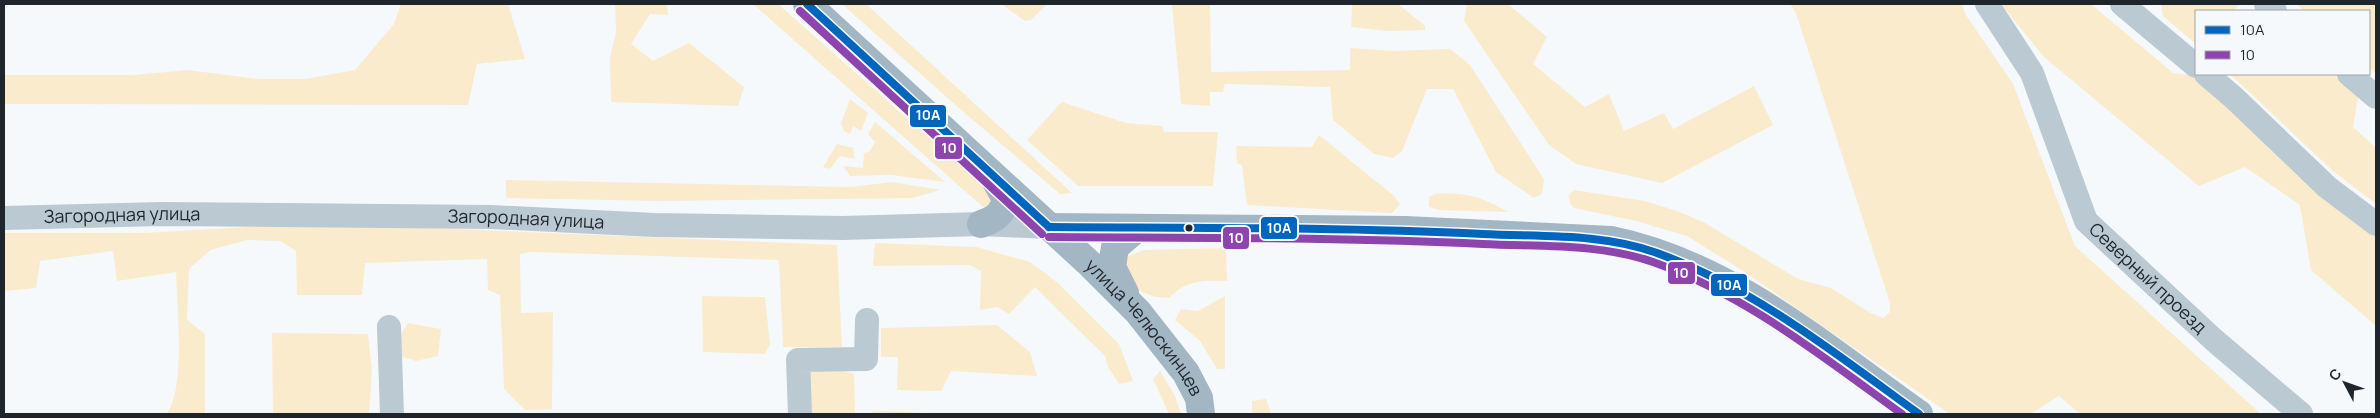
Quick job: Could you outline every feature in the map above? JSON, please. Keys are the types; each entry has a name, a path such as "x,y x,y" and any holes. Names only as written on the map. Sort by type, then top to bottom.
{"main road":[{"name":"улица Челюскинцев","path":"807,4 1049,227 1138,312 1186,372 1199,398 1201,414"},
{"path":"981,224 994,220 1002,211 1006,198 992,175"},
{"path":"1049,227 1405,230 1611,240 1642,247 1696,269 1745,293 1800,327 1919,414"},
{"path":"1136,229 1115,247 1112,267 1123,290 1138,312"}],"street":[{"name":"Северный проезд","path":"1987,4 2032,73 2086,221 2214,340 2300,414"},
{"path":"2122,4 2195,65"},
{"path":"2207,75 2233,97 2327,187 2376,224"},
{"path":"2350,75 2376,97"},
{"name":"Загородная улица","path":"4,218 161,214 491,218 655,225 843,228 981,224 1049,227"},
{"path":"800,414 798,360 866,359 867,320"},
{"path":"389,327 392,414"}],"shaded area":[{"path":"401,4 508,4 525,59 477,64 468,105 4,104 4,75 134,75 188,70 258,79 305,79 355,70 394,24"},
{"path":"615,4 667,4 668,15 650,14 631,44 653,61 689,43 744,87 738,106 611,102 610,58 616,32"},
{"path":"753,4 778,4 994,195 993,204 983,207"},
{"path":"842,4 866,4 1072,193 1060,194 960,109"},
{"path":"1001,4 1047,4 1031,20 1025,21"},
{"path":"1172,4 1210,4 1211,72 1350,70 1350,48 1392,51 1450,49 1470,65 1544,179 1542,194 1534,198 1496,172 1453,89 1427,89 1402,151 1393,158 1374,154 1333,120 1330,87 1225,84 1223,92 1210,92 1210,106 1181,104"},
{"path":"1352,4 1398,4 1425,26 1425,30 1388,31 1351,27"},
{"path":"1467,4 1508,4 1547,37 1533,64 1585,107 1609,94 1624,131 1664,113 1673,129 1754,86 1773,125 1662,183 1576,164 1549,145 1464,21"},
{"path":"1790,4 1962,4 1966,15 2013,84 2075,246 2261,414 2080,414 2059,396 2030,414 1950,414 1743,271 1687,236 1636,221 1574,208 1570,203 1569,195 1574,190 1645,201 1680,212 1705,223 1798,279 1831,288 1869,312 1883,318 1890,312 1890,303 1796,13"},
{"path":"2001,4 2091,4 2173,73 2198,76 2307,182 2376,237 2376,326 2311,270 2300,205 2245,167 2199,186 2044,57"},
{"path":"2161,4 2240,4 2234,10 2195,10 2195,43 2163,16"},
{"path":"2296,4 2376,4 2376,74 2370,68 2370,10 2304,10"},
{"path":"2231,75 2345,75 2360,87 2353,127 2376,148 2376,204 2333,171"},
{"path":"850,99 868,113 861,131 853,126 850,134 844,131 841,123"},
{"path":"1062,102 1126,123 1162,126 1164,132 1218,132 1213,186 1078,186 1027,140"},
{"path":"875,122 945,182 891,175 850,176 843,166 863,168 864,153 870,151 875,142 868,134"},
{"path":"1319,135 1394,196 1400,204 1392,213 1247,205 1242,165 1237,163 1236,146 1312,147"},
{"path":"837,144 853,148 855,159 840,156 830,169 823,167"},
{"path":"506,180 851,187 892,182 940,190 912,198 658,201 506,198"},
{"path":"1435,194 1455,194 1473,197 1508,212 1439,210 1429,207 1429,197"},
{"path":"314,223 837,245 842,347 783,347 779,260 531,252 520,254 521,313 553,312 552,409 525,410 504,389 500,295 488,290 487,259 365,263 362,295 297,295 296,251 280,241 247,240 210,250 189,269 187,320 205,334 205,414 166,414 172,403 178,368 179,325 176,272 117,281 113,251 40,261 36,288 4,291 4,233 143,233"},
{"path":"875,243 976,247 1030,262 1058,283 1119,344 1133,381 1119,384 1108,367 1105,356 1035,287 1009,314 997,307 980,310 981,271 970,265 873,266"},
{"path":"1226,248 1227,281 1188,284 1169,298 1155,297 1137,290 1123,258 1144,250"},
{"path":"702,296 765,297 770,344 765,354 703,352"},
{"path":"1225,296 1225,369 1217,369 1200,341 1175,320 1181,309 1198,311"},
{"path":"408,323 441,329 438,356 416,361 400,356 398,339"},
{"path":"997,325 1030,352 1037,376 951,371 941,391 897,390 898,357 881,357 881,328"},
{"path":"272,333 368,334 372,370 369,414 273,414"},
{"path":"807,368 832,368 854,374 855,414 811,414"},
{"path":"1160,371 1175,396 1181,414 1169,414 1153,379"},
{"path":"1266,399 1271,414 1252,414 1252,401"},
{"path":"872,411 969,414 872,414"}],"transit line":[{"name":"10А","path":"807,4 1049,227"},
{"name":"10","path":"800,11 1042,234"},
{"name":"10А","path":"1049,227 1374,230 1571,237 1615,242 1657,253 1727,284 1793,324 1919,414"},
{"name":"10","path":"1049,237 1374,240 1569,247 1632,256 1653,262 1687,276 1752,310 1783,329 1902,414"}]}
